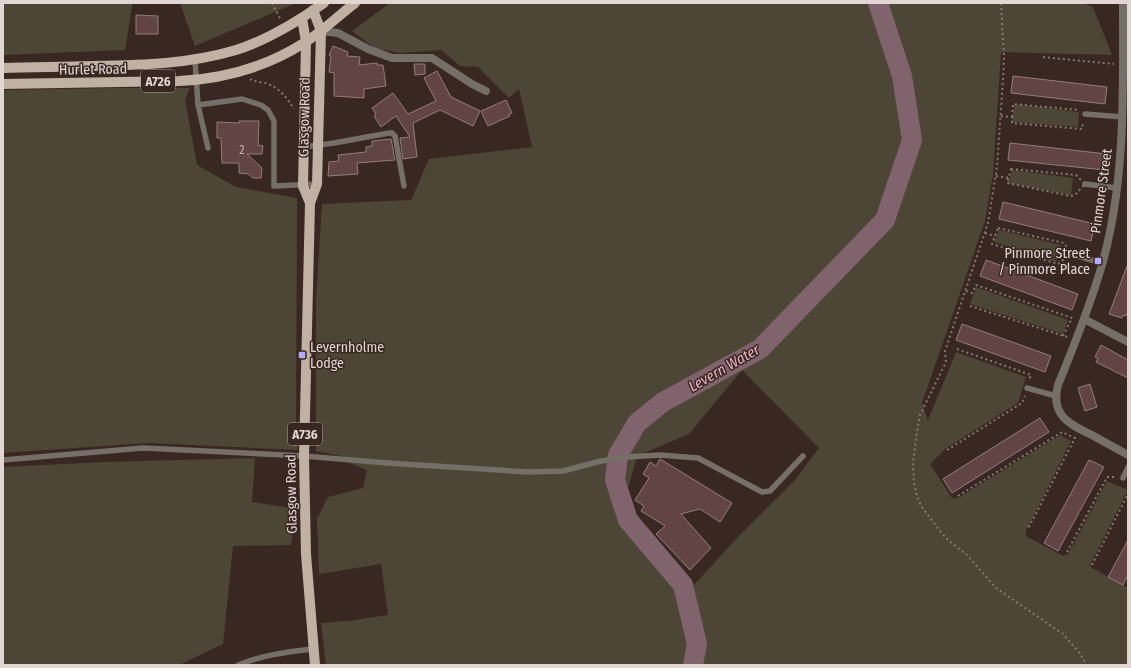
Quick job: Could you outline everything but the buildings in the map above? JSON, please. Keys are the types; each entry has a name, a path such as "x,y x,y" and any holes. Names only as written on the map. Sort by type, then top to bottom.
{"main road":[{"name":"Hurlet Road","path":"3,68 129,65 195,60 237,49 286,28 324,3"},
{"name":"Hurlet Road","path":"3,84 70,84 197,80 244,71 268,62 306,42 355,3"},
{"name":"Glasgow Road","path":"313,10 320,31 318,145 316,184 310,203 304,456 306,554 312,649 315,665"},
{"name":"Glasgow Road","path":"302,18 306,42 303,186 310,203"}],"street":[{"name":"Pinmore Street","path":"1056,396 1058,385 1084,320 1102,263 1112,220 1117,188 1123,117 1123,3"},
{"path":"320,31 338,33 368,49 392,58 432,58 472,84 486,91"},
{"path":"1084,320 1128,342"},
{"path":"1056,396 1058,408 1061,414 1074,427 1128,455"}],"lane":[{"path":"195,60 198,105 208,148"},
{"path":"198,105 242,99 261,105 268,110 274,120 274,186 303,186 316,184"},
{"path":"1085,114 1123,117"},
{"path":"304,147 392,133 394,136 404,186"},
{"path":"1085,184 1117,188"},
{"path":"1071,254 1102,263"},
{"path":"1027,388 1056,396"},
{"path":"3,460 143,448 304,456 528,472 563,471 627,457 660,455 698,458 762,492 770,491 803,456"},
{"path":"1123,478 1128,467"},
{"path":"238,665 251,659 312,649"}],"path":[{"path":"272,3 286,28"},
{"path":"1001,3 1004,58 1001,116 996,176 988,223 945,351 946,362 920,414 913,463 914,483 921,506 949,541 967,556 996,588 1063,634 1078,651 1084,660 1085,665"},
{"path":"1043,57 1123,65"},
{"path":"248,78 278,89 286,97 295,112 304,113"},
{"path":"1014,104 1082,110 1085,114 1082,129 1012,123 1014,104"},
{"path":"1001,116 1012,117"},
{"path":"1011,169 1076,176 1085,184 1075,195 1071,196 1007,184 1011,169"},
{"path":"996,176 1009,178"},
{"path":"998,228 1064,243 1071,254 1058,264 992,244 998,228"},
{"path":"985,233 995,236"},
{"path":"965,291 972,293 976,285 1072,318 1084,320"},
{"path":"970,306 1076,340"},
{"path":"1063,336 1072,318"},
{"path":"947,450 1022,403 1031,375 957,349"},
{"path":"958,496 1062,432 1075,438 1028,530"},
{"path":"1067,552 1107,477 1123,478"},
{"path":"1092,565 1128,494"}],"shaded area":[{"path":"3,3 134,3 132,6 125,50 3,55"},
{"path":"180,3 296,3 195,46"},
{"path":"390,3 1082,3 1093,7 1112,55 1001,52 993,174 985,221 922,403 928,420 956,352 1026,377 1018,403 945,449 930,464 952,498 958,498 1060,435 1071,441 1026,531 1026,536 1063,556 1068,554 1107,481 1128,490 1090,565 1092,568 1128,588 1128,665 326,665 321,623 388,615 381,564 319,574 317,519 328,497 363,488 367,470 345,461 346,457 316,451 316,300 322,204 411,200 429,159 532,147 519,89 509,98 478,67 460,66 441,50 400,53 375,48 352,31","holes":["742,370 819,448 794,481 737,538 693,586 665,554 625,499 637,456 689,434"]},
{"path":"190,88 185,100 197,165 236,187 297,198 296,440 298,450 148,443 3,453 3,90"},
{"path":"1014,104 1079,112 1078,127 1012,122"},
{"path":"1012,170 1073,178 1071,195 1008,183"},
{"path":"999,230 1061,245 1056,262 994,242"},
{"path":"976,287 1068,320 1063,334 970,304"},
{"path":"255,458 252,502 296,509 291,545 233,546 223,644 179,665 3,665 3,467 105,462"}],"waterway":[{"name":"Levern Water","path":"693,665 697,644 683,585 628,520 615,480 618,455 637,423 663,402 760,349 885,220 912,140 902,76 878,3"}],"place":[{"name":"Pinmore Street / Pinmore Place","path":"1098,261"},
{"name":"Levernholme Lodge","path":"302,355"}]}
